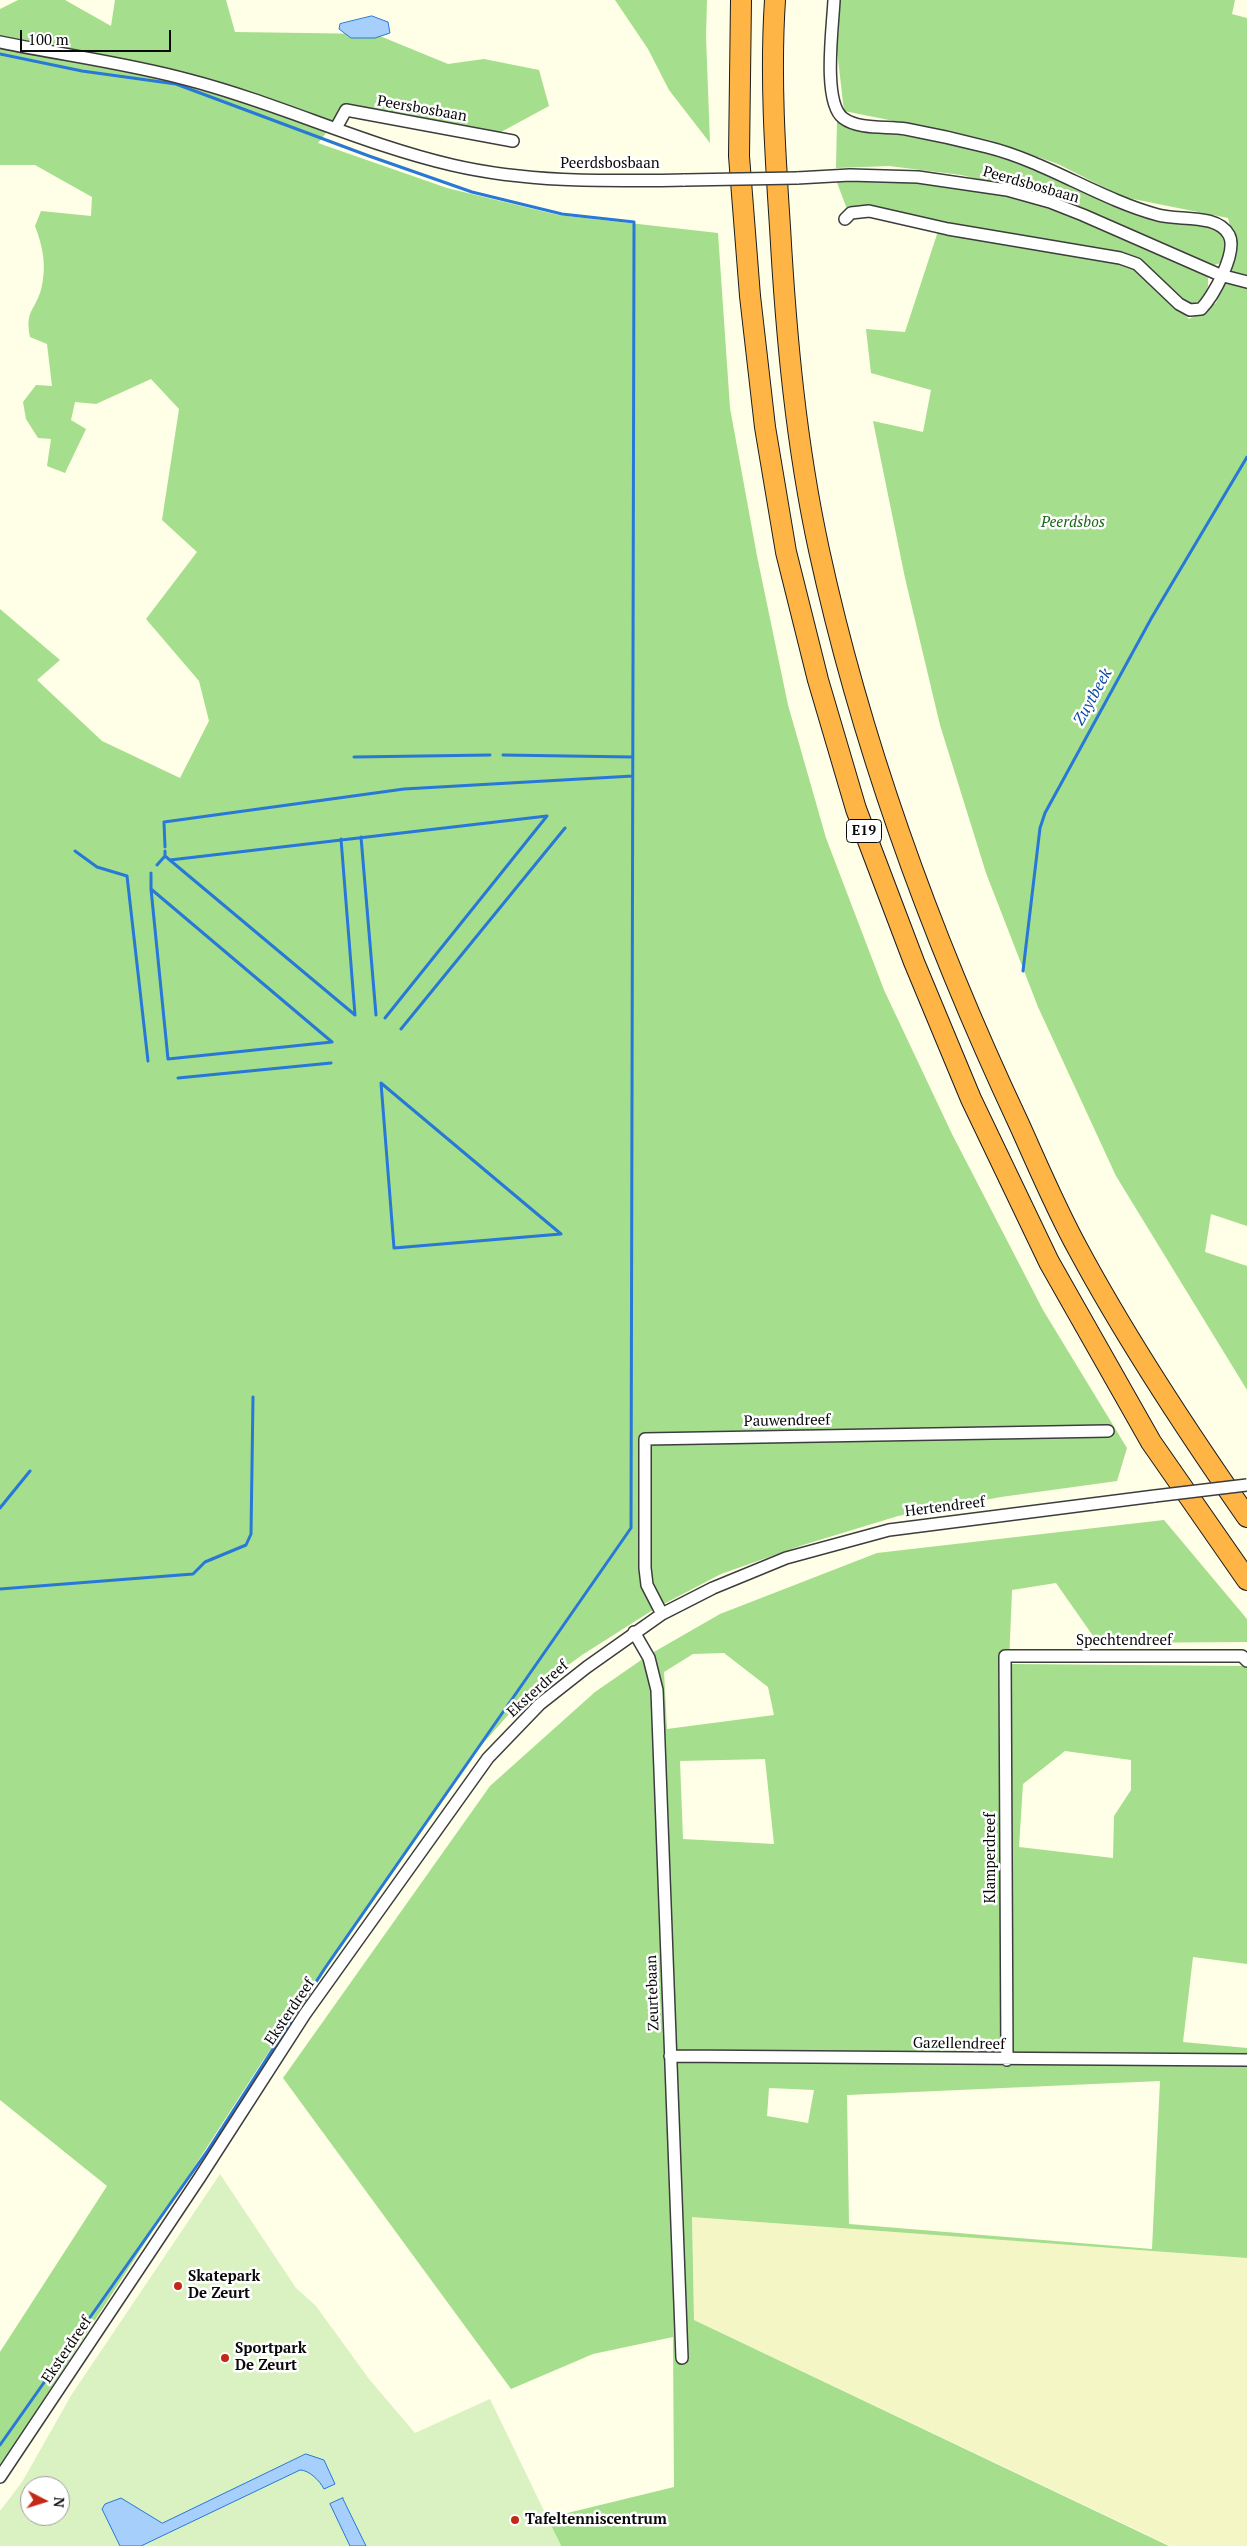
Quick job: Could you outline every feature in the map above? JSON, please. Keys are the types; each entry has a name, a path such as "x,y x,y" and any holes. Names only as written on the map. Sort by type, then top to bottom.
{"highway":[{"name":"E19","path":"741,0 739,156 750,296 765,427 786,552 818,680 856,809 914,962 971,1099 1049,1262 1151,1442 1247,1580"},
{"name":"E19","path":"775,0 775,155 784,294 797,423 818,548 848,670 888,802 950,966 1000,1084 1077,1248 1182,1424 1247,1517"}],"street":[{"name":"Peerdsbosbaan","path":"834,0 831,79 834,104 842,117 859,124 904,129 990,148 1052,170 1128,207 1161,216 1217,224 1229,235 1232,243 1227,264 1220,275 1210,300 1201,309 1190,310 1179,304 1137,264 1120,258 948,229 869,211 851,213 845,219"},
{"name":"Peerdsbosbaan","path":"0,42 188,79 249,97 336,128 452,165 522,177 593,182 797,178 850,175 918,177 1007,190 1050,202 1220,275 1247,282"},
{"name":"Peersbosbaan","path":"336,128 346,110 513,141"},
{"name":"Pauwendreef","path":"662,1614 647,1585 645,1568 645,1439 1108,1431"},
{"name":"Hertendreef","path":"662,1614 713,1588 786,1558 889,1530 1247,1485"},
{"name":"Eksterdreef","path":"0,2478 200,2177 305,2014 488,1758 540,1704 634,1632 662,1614"},
{"name":"Zeurtebaan","path":"634,1632 649,1658 657,1690 682,2358"},
{"name":"Spechtendreef","path":"1005,1656 1244,1658"},
{"name":"Klamperdreef","path":"1005,1656 1007,2060"},
{"name":"Gazellendreef","path":"670,2056 1007,2060 1247,2060"}],"green space":[{"path":"18,0 65,0 111,26 115,0 226,0 235,32 375,34 448,64 484,59 539,70 549,106 501,132 345,109 318,143 447,188 558,215 718,233 730,408 757,556 788,705 826,838 884,990 952,1134 1043,1310 1127,1448 1117,1481 1001,1497 898,1516 803,1545 721,1574 656,1608 582,1655 523,1698 479,1748 262,2062 0,2467 0,2352 107,2186 0,2100 0,609 60,660 37,680 102,741 180,778 209,721 199,681 146,619 197,552 162,520 179,409 151,379 96,404 75,402 71,420 86,429 65,473 47,466 51,439 38,438 26,419 23,402 36,385 52,386 47,344 30,337 29,328 29,317 41,290 44,273 42,249 35,226 41,211 91,216 92,197 35,165 0,165 0,9"},
{"path":"615,0 707,0 706,36 710,143 669,90 648,49"},
{"name":"Peerdsbos","path":"837,0 1235,0 1232,14 1247,18 1247,1226 1211,1214 1205,1252 1247,1266 1247,1390 1116,1176 1038,1007 986,873 940,725 905,578 873,421 923,432 931,390 871,373 866,329 905,332 941,222 869,207 847,209 836,180 910,182 959,187 1007,196 1076,218 1207,275 1208,286 1204,296 1196,303 1191,303 1185,301 1142,261 1121,253 1189,319 1216,303 1236,251 1228,218 1123,197 1058,164 989,140 844,111 835,33"},
{"path":"837,120 860,128 952,144 1030,164 1121,207 1210,224 1228,238 1224,262 1211,266 1113,222 1035,193 961,175 889,166 836,168"},
{"path":"1164,1520 1247,1619 1247,1642 1098,1643 1056,1583 1012,1590 1009,1664 1247,1666 1247,1964 1193,1957 1183,2042 1247,2048 1247,2258 692,2217 694,2320 1169,2546 561,2546 547,2518 674,2487 673,2337 593,2354 511,2389 283,2078 490,1786 595,1692 647,1656 720,1614 877,1553","holes":["724,1653 768,1687 774,1715 667,1729 664,1672 693,1654","1065,1751 1131,1760 1131,1790 1114,1816 1113,1858 1019,1847 1023,1784","765,1759 774,1844 683,1839 680,1761","1160,2081 1152,2249 849,2224 847,2095","769,2088 814,2090 808,2123 767,2116"]},
{"name":"Sportpark De Zeurt","path":"220,2174 296,2288 316,2306 369,2379 415,2433 490,2399 561,2546 0,2546 0,2511 20,2485 20,2526 70,2526 70,2476 25,2476 72,2394"},
{"path":"692,2216 1247,2258 1247,2546 1171,2546 694,2320"}],"water":[{"path":"372,16 388,22 390,33 375,38 351,38 339,29 340,24"},
{"path":"306,2454 324,2460 335,2484 324,2489 314,2476 300,2470 141,2546 120,2546 102,2509 105,2504 121,2498 162,2523"},
{"path":"343,2498 366,2546 350,2546 330,2504"}],"waterway":[{"path":"0,54 82,71 176,84 472,192 562,214 634,222 631,1528 325,1968 208,2150 0,2445"},
{"name":"Zuytbeek","path":"1023,971 1040,828 1045,813 1152,617 1247,457"},
{"path":"354,757 490,755"},
{"path":"503,755 633,757"},
{"path":"165,847 164,822 404,789 633,776"},
{"path":"170,860 547,816"},
{"path":"385,1018 547,816"},
{"path":"401,1029 565,828"},
{"path":"361,837 376,1015"},
{"path":"157,865 165,856 355,1015 341,839"},
{"path":"75,851 97,867 127,876 148,1061"},
{"path":"165,851 165,856"},
{"path":"151,873 151,889 168,1059 332,1042 151,889"},
{"path":"178,1078 331,1063"},
{"path":"381,1083 561,1234 394,1248 381,1083"},
{"path":"0,1589 193,1574 205,1562 246,1545 251,1534 253,1397"},
{"path":"0,1508 30,1471"}],"place":[{"name":"Skatepark De Zeurt","path":"178,2286"},
{"name":"Sportpark De Zeurt","path":"225,2358"},
{"name":"Tafeltenniscentrum","path":"515,2520"}]}
